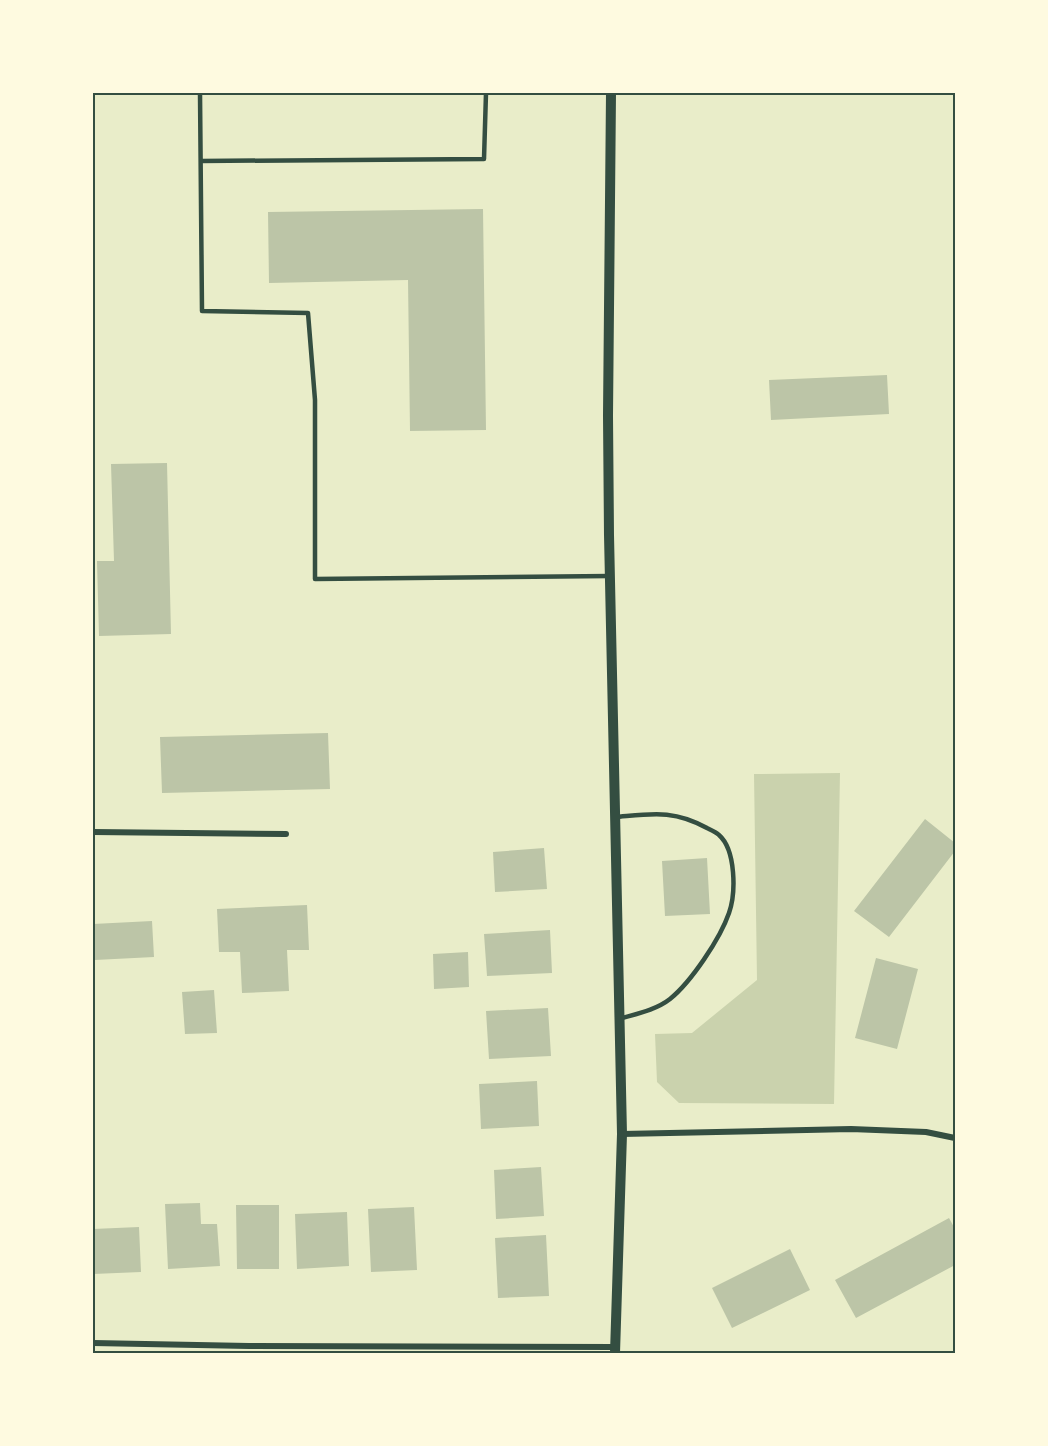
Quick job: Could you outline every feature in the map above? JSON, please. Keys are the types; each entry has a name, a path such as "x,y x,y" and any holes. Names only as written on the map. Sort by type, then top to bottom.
{"street":[{"path":"93,1343 615,1350 622,1134 614,817 608,416 611,93"},
{"path":"93,832 286,834"},
{"path":"622,1134 851,1129 926,1132 955,1138"}],"lane":[{"path":"200,93 202,311 308,313 315,400 315,579 610,576"},
{"path":"201,161 484,159 486,93"},
{"path":"614,817 664,813 696,822 720,836 728,849 733,867 729,913 701,964 687,983 669,1000 618,1020"}],"green space":[{"path":"840,773 834,1104 679,1103 657,1082 655,1034 692,1033 757,980 754,774"}],"building":[{"path":"483,209 486,430 410,431 408,280 269,283 268,212"},
{"path":"887,375 889,414 771,420 769,380"},
{"path":"167,463 171,634 99,636 97,561 114,561 111,464"},
{"path":"328,733 330,789 162,793 160,737"},
{"path":"925,819 955,843 955,851 889,937 854,911"},
{"path":"544,848 547,889 495,892 493,852"},
{"path":"707,858 710,914 665,916 662,861"},
{"path":"307,905 309,950 287,950 289,991 242,993 240,952 219,952 217,909"},
{"path":"152,921 154,957 95,960 93,924"},
{"path":"550,930 552,973 487,976 484,934"},
{"path":"468,952 469,987 434,989 433,954"},
{"path":"876,958 918,969 897,1049 855,1038"},
{"path":"214,990 217,1033 185,1034 182,992"},
{"path":"548,1008 551,1056 489,1059 486,1011"},
{"path":"537,1081 539,1126 481,1129 479,1084"},
{"path":"541,1167 544,1216 496,1219 494,1170"},
{"path":"200,1203 201,1224 217,1224 220,1266 168,1269 165,1204"},
{"path":"236,1205 279,1205 279,1269 237,1269"},
{"path":"414,1207 417,1270 371,1272 368,1209"},
{"path":"347,1212 349,1266 297,1269 295,1214"},
{"path":"949,1218 955,1229 955,1265 856,1318 835,1280"},
{"path":"139,1227 141,1272 93,1274 93,1229"},
{"path":"546,1235 549,1296 498,1298 495,1238"},
{"path":"790,1249 810,1290 732,1328 712,1288"}]}
